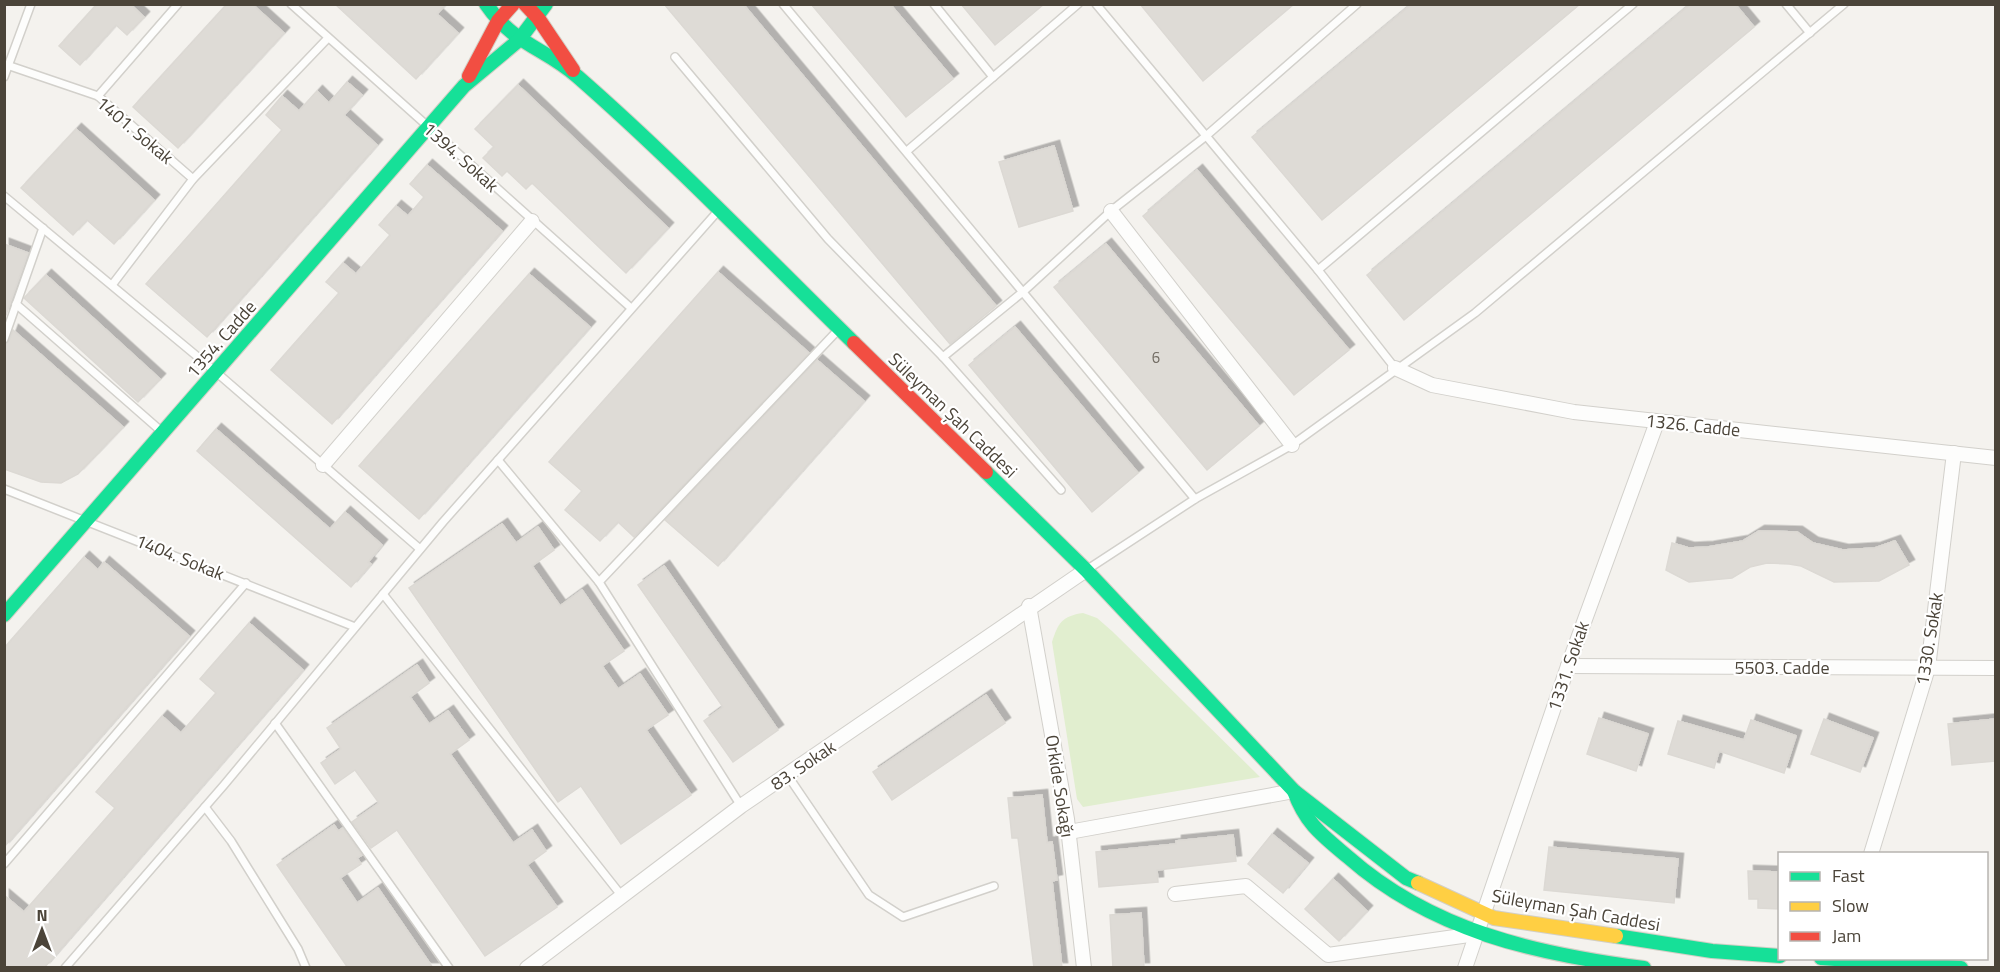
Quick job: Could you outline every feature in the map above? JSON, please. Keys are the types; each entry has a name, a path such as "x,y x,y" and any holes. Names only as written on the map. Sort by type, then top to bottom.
{"main road":[{"path":"486,4 498,21 519,40 576,75"},
{"name":"1354. Cadde","path":"464,86 498,21 513,4"},
{"path":"525,4 538,18 576,75"},
{"name":"1354. Cadde","path":"4,615 427,127 464,86 519,40 538,18 546,4"},
{"name":"Süleyman Şah Caddesi","path":"576,75 718,210 1086,570 1294,791 1406,878 1494,918 1712,951 1778,956"},
{"name":"Süleyman Şah Caddesi","path":"1294,791 1302,813 1347,858 1390,893 1476,934 1517,948 1589,962 1644,968"},
{"path":"1852,960 1961,968"}],"street":[{"path":"1111,212 1292,445"},
{"path":"324,465 532,220"},
{"name":"1326. Cadde","path":"1395,368 1432,385 1574,412 1995,458"},
{"name":"1331. Sokak","path":"1465,968 1568,666 1657,422"},
{"name":"1330. Sokak","path":"1872,852 1928,668 1954,453"},
{"name":"83. Sokak","path":"527,968 741,806 788,776 1029,606 1086,570"},
{"name":"Orkide Sokağı","path":"1029,606 1068,832 1084,968"},
{"name":"5503. Cadde","path":"1568,666 1995,668"},
{"path":"1068,832 1294,791"},
{"path":"1175,894 1246,886 1328,955 1476,934"}],"lane":[{"path":"4,77 31,4"},
{"path":"98,96 178,4"},
{"name":"1394. Sokak","path":"291,4 631,308"},
{"path":"783,4 1195,499"},
{"path":"934,4 993,77"},
{"path":"907,151 1078,4"},
{"path":"1096,4 1318,270 1395,368"},
{"path":"943,357 1024,291 1111,212 1206,136 1357,4"},
{"path":"1318,270 1633,4"},
{"path":"1786,4 1810,33"},
{"path":"1086,570 1195,499 1292,445 1395,368 1474,313 1844,4"},
{"path":"112,285 193,179 328,38"},
{"path":"675,57 828,239 943,357 1061,490"},
{"name":"1401. Sokak","path":"7,65 98,96 193,179"},
{"path":"4,196 216,372 420,549"},
{"path":"65,968 205,807 420,549 718,210"},
{"path":"4,339 42,228"},
{"path":"16,304 163,433"},
{"path":"599,582 839,329"},
{"path":"498,460 599,582 741,806"},
{"name":"1404. Sokak","path":"4,489 355,627"},
{"path":"4,864 246,583"},
{"path":"383,594 621,896"},
{"path":"275,723 449,968"},
{"path":"788,776 869,895 903,917 994,886"},
{"path":"205,807 231,841 298,949 306,968"}],"green space":[{"path":"1083,613 1097,618 1113,632 1260,777 1083,807 1077,799 1052,642 1056,630 1066,618"}],"building":[{"path":"97,4 130,4 144,17 127,35 116,25 80,65 59,46"},
{"path":"227,4 252,4 284,33 178,148 133,107"},
{"path":"335,4 446,4 437,14 458,33 416,79"},
{"path":"664,4 743,4 996,306 950,344"},
{"path":"811,4 890,4 953,79 906,117"},
{"path":"961,4 1044,4 995,45"},
{"path":"1140,4 1294,4 1203,81"},
{"path":"1412,4 1580,4 1322,220 1252,137"},
{"path":"1691,4 1735,4 1754,27 1404,320 1367,275"},
{"path":"347,82 362,95 344,115 377,145 207,337 146,284 282,130 266,115 282,96 299,111 317,91 329,103"},
{"path":"518,85 668,228 626,273 532,183 526,189 507,171 502,176 483,158 494,147 475,129"},
{"path":"76,129 154,200 114,244 87,220 73,235 21,188"},
{"path":"1054,146 1073,211 1019,227 999,162"},
{"path":"427,165 502,231 332,424 271,370 339,293 326,282 343,263 356,274 390,235 379,225 396,206 408,216 424,197 410,184"},
{"path":"1197,170 1349,350 1294,395 1143,216"},
{"path":"4,244 28,253 6,315 4,315"},
{"path":"1106,244 1259,426 1207,470 1054,287"},
{"path":"718,272 809,353 634,537 618,522 600,541 565,510 582,491 549,462"},
{"path":"529,274 590,327 419,519 359,466"},
{"path":"46,275 160,379 138,402 24,298"},
{"path":"1015,327 1138,473 1092,512 969,365"},
{"path":"13,330 123,427 78,474 61,483 41,482 4,469 4,345 9,341"},
{"path":"817,360 864,401 718,566 665,520"},
{"path":"216,429 330,529 345,512 382,545 368,562 371,564 351,587 197,451"},
{"path":"502,524 516,543 538,527 554,550 532,566 560,606 582,590 624,651 602,666 618,689 640,674 668,715 646,730 691,795 621,844 581,786 558,802 409,588"},
{"path":"1759,531 1797,532 1813,543 1843,550 1875,548 1895,541 1909,565 1879,581 1834,582 1801,566 1789,564 1767,563 1750,567 1732,578 1689,582 1666,570 1672,543 1689,548 1708,547 1743,541"},
{"path":"84,557 98,570 104,562 189,636 4,847 4,648"},
{"path":"664,566 778,730 733,762 704,721 723,707 638,585"},
{"path":"249,623 303,670 44,968 4,968 4,895 24,912 115,808 96,792 162,716 181,733 216,693 200,679"},
{"path":"417,665 429,683 410,697 429,724 448,711 469,740 450,754 513,843 532,830 546,851 527,865 557,907 485,956 397,830 371,848 352,822 379,803 355,770 335,784 321,763 341,749 327,728"},
{"path":"986,695 1005,723 892,800 873,772"},
{"path":"1599,718 1648,734 1636,771 1587,754"},
{"path":"1824,719 1873,738 1860,772 1811,754"},
{"path":"1995,719 1995,761 1952,765 1948,724"},
{"path":"1751,720 1796,736 1784,773 1719,751 1714,768 1668,754 1678,721 1744,740"},
{"path":"1042,795 1047,843 1052,842 1057,880 1052,881 1062,968 1034,968 1018,838 1012,838 1008,798"},
{"path":"334,825 338,831 343,828 362,855 357,858 361,864 340,878 357,903 378,888 433,968 348,968 277,865"},
{"path":"1272,834 1308,863 1283,893 1248,864"},
{"path":"1233,835 1236,861 1157,870 1158,882 1099,887 1096,852 1176,844 1176,841"},
{"path":"1549,847 1678,859 1674,903 1544,890"},
{"path":"1748,871 1778,872 1778,909 1758,908 1758,899 1749,899"},
{"path":"1333,879 1367,911 1339,941 1305,909"},
{"path":"1141,913 1144,968 1113,968 1110,915"}],"traffic: fast":[{"path":"486,4 508,29 565,67 614,109 854,343"},
{"path":"4,615 464,86 519,40 546,4"},
{"path":"986,472 1086,570 1294,791 1406,878 1418,883"},
{"path":"1294,791 1304,812 1323,835 1380,882 1414,904 1450,921 1525,946 1644,968"},
{"path":"1616,936 1712,951 1778,956"},
{"path":"1849,960 1961,968"}],"traffic: slow":[{"path":"1418,883 1494,918 1616,936"}],"traffic: jam":[{"path":"469,76 498,21 513,4"},
{"path":"525,4 538,18 573,70"},
{"path":"854,343 986,472"}]}
